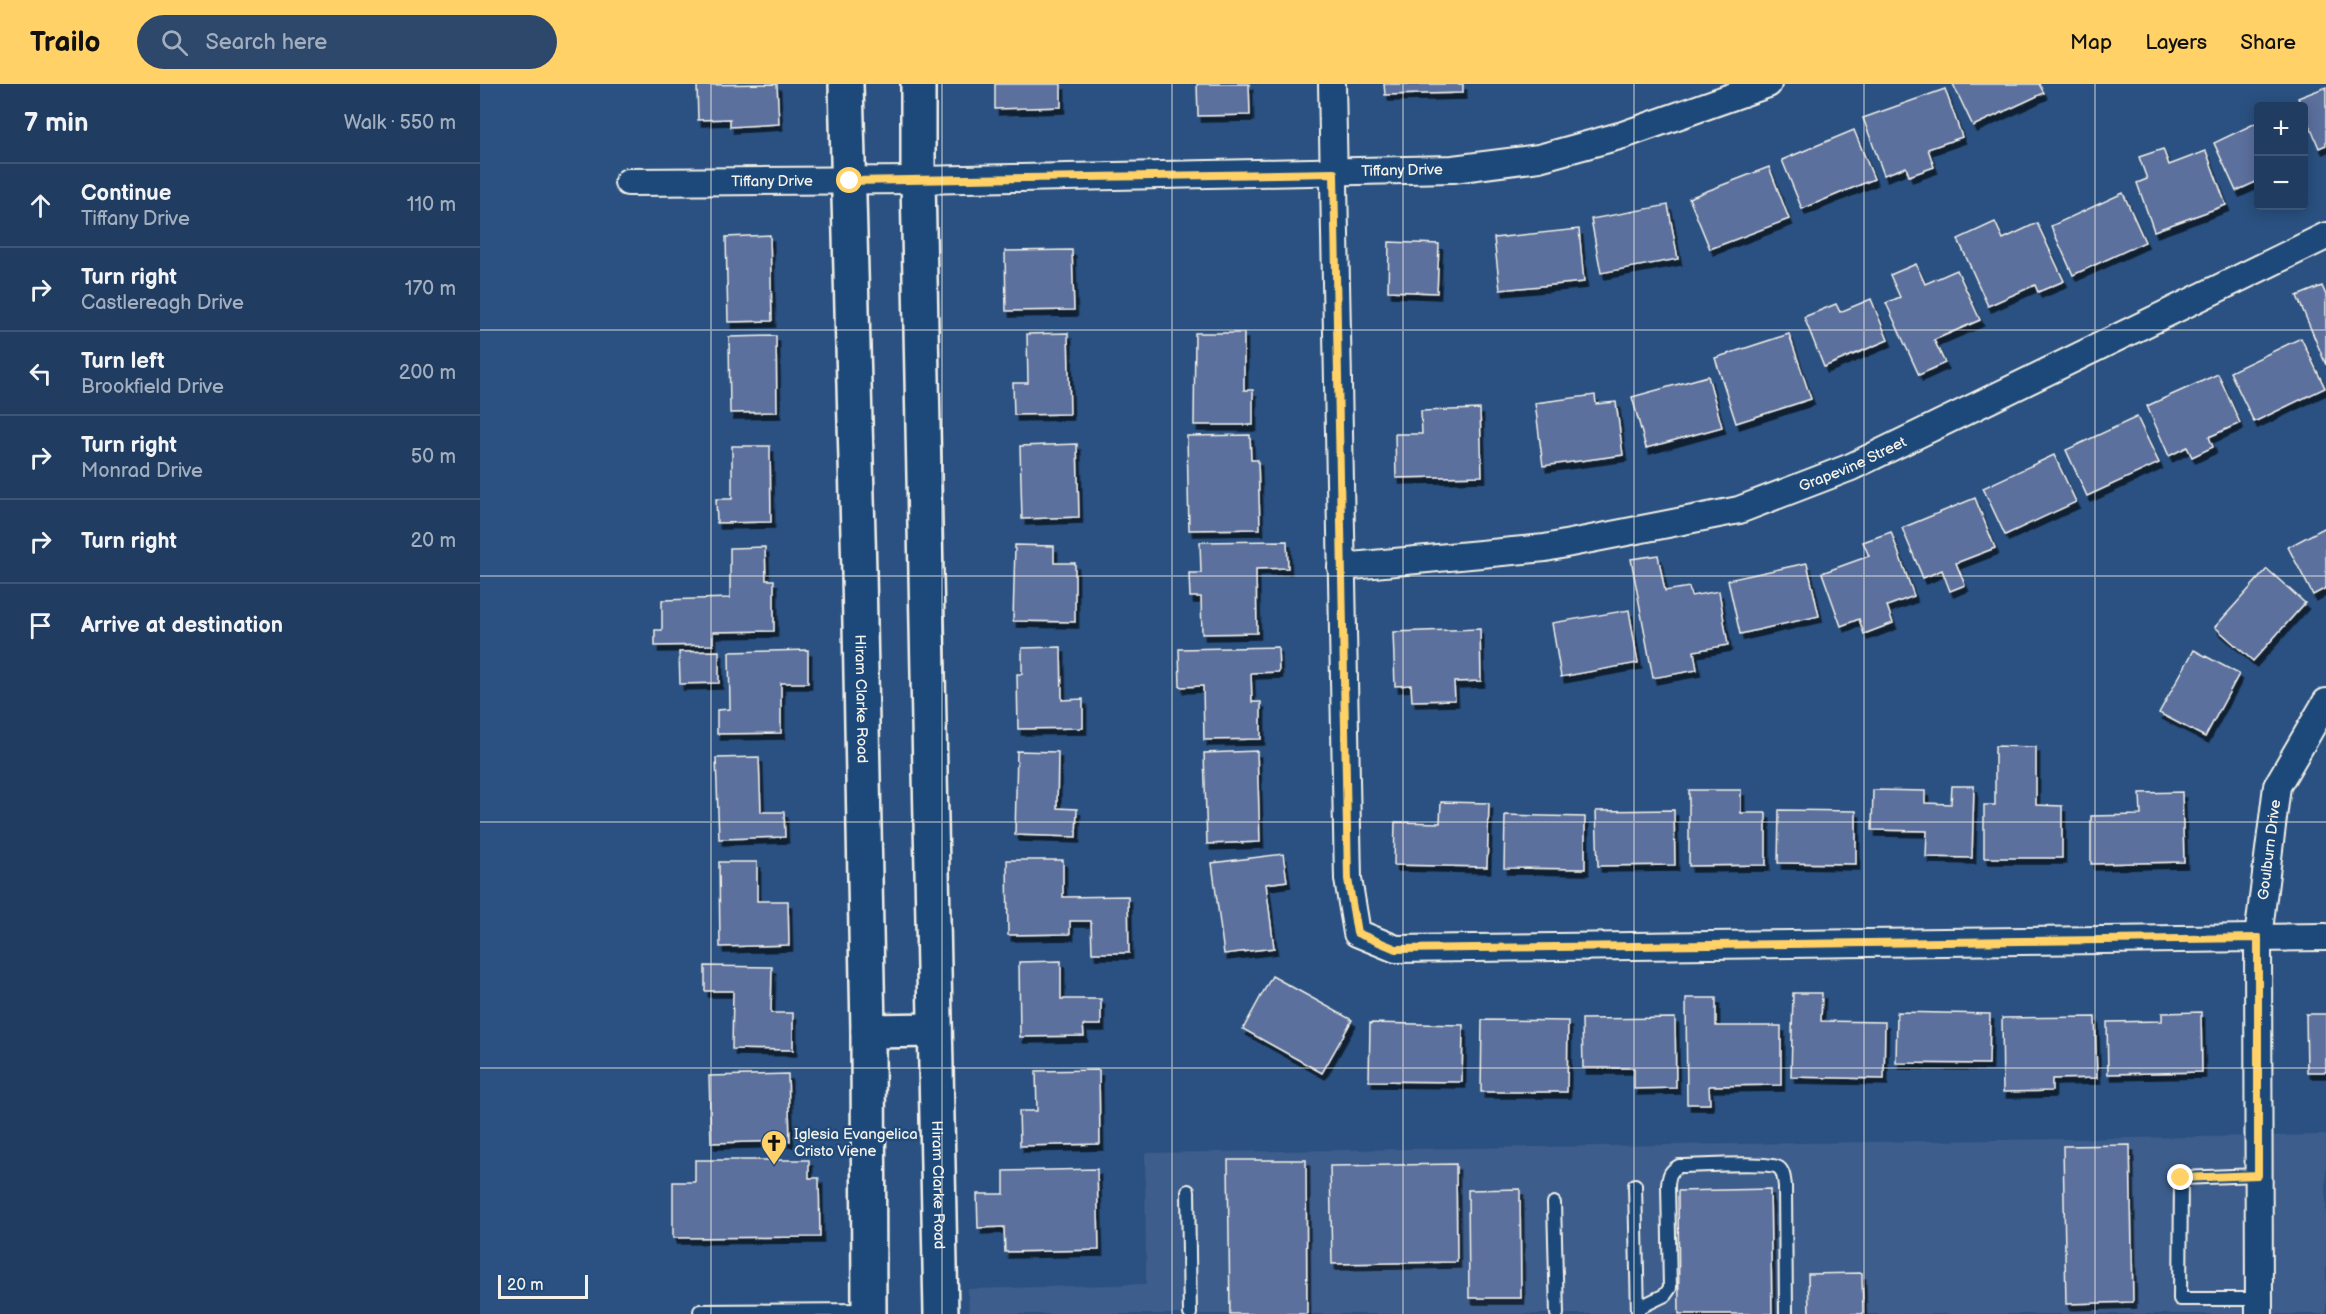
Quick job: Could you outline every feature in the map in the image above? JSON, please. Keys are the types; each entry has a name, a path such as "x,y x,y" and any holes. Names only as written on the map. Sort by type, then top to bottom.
{"main road":[{"name":"Hiram Clarke Road","path":"846,84 868,1031 869,1312"},
{"name":"Hiram Clarke Road","path":"918,84 941,1314"},
{"path":"868,1031 935,1029"}],"street":[{"path":"1332,84 1348,879 1357,933 1396,949 2326,937"},
{"name":"Tiffany Drive","path":"628,182 850,181 1453,170 1539,158 1623,135 1768,84"},
{"name":"Grapevine Street","path":"1341,567 1545,548 1739,510 1851,468 2326,236"},
{"name":"Goulburn Drive","path":"2259,1306 2258,938 2277,786 2326,702"}],"lane":[{"path":"1635,1185 1638,1311 1659,1299 1670,1288 1668,1185 1669,1175 1673,1170 1679,1166 1759,1164 1777,1166 1782,1170 1785,1186 1786,1314"},
{"path":"2258,1175 2181,1178 2180,1299 2259,1306"},
{"path":"1188,1191 1190,1314"},
{"path":"1554,1203 1557,1314"},
{"path":"700,1311 869,1312"}],"shaded area":[{"path":"2326,1135 2326,1314 969,1314 968,1289 1146,1284 1145,1153"}],"building":[{"path":"777,84 779,124 730,127 730,119 698,120 697,85"},
{"path":"995,84 1061,84 1061,107 995,109"},
{"path":"1197,84 1249,84 1250,115 1198,116"},
{"path":"1384,84 1463,84 1463,93 1385,95"},
{"path":"1953,84 2039,84 2044,93 1973,126"},
{"path":"2326,87 2326,145 2319,148 2308,122 2308,102 2300,102 2298,98"},
{"path":"1945,89 1962,137 1928,149 1934,167 1909,176 1906,167 1884,175 1863,118"},
{"path":"2254,124 2254,183 2236,191 2214,143"},
{"path":"1854,130 1874,179 1802,209 1782,160"},
{"path":"2163,149 2169,165 2206,151 2226,205 2154,231 2137,183 2147,179 2139,157"},
{"path":"1769,167 1789,219 1710,249 1689,198"},
{"path":"2123,193 2145,242 2073,275 2051,226"},
{"path":"1668,205 1678,259 1601,273 1591,219"},
{"path":"1995,222 2003,239 2037,223 2064,281 2038,292 2035,285 1988,306 1958,239"},
{"path":"1579,229 1584,282 1500,290 1494,238"},
{"path":"770,235 772,321 728,322 726,237"},
{"path":"1389,242 1439,244 1437,293 1388,291"},
{"path":"1072,250 1074,310 1006,311 1005,251"},
{"path":"1916,264 1925,284 1957,270 1980,320 1934,340 1945,363 1919,375 1886,303 1900,297 1890,275"},
{"path":"2322,286 2326,295 2326,365 2297,296"},
{"path":"1871,299 1888,340 1824,367 1804,317 1836,304 1840,312"},
{"path":"1068,333 1070,414 1014,415 1013,383 1028,383 1027,334"},
{"path":"1195,333 1244,333 1244,390 1253,390 1253,425 1194,425"},
{"path":"1789,334 1811,399 1736,423 1715,358"},
{"path":"776,336 777,412 730,413 729,337"},
{"path":"2301,338 2325,388 2254,422 2230,372"},
{"path":"2218,374 2240,423 2209,437 2213,447 2192,457 2187,447 2169,456 2147,406"},
{"path":"1708,376 1722,427 1646,448 1632,397"},
{"path":"1595,395 1596,404 1616,402 1623,455 1543,466 1535,403"},
{"path":"1480,409 1482,476 1396,478 1395,434 1422,434 1421,411"},
{"path":"2137,417 2159,463 2087,496 2066,450"},
{"path":"1250,435 1251,460 1258,460 1260,529 1189,530 1187,436"},
{"path":"1077,444 1079,517 1022,519 1020,446"},
{"path":"732,446 770,446 771,522 717,523 716,499 732,499"},
{"path":"2054,455 2076,502 2005,535 1983,488"},
{"path":"1975,498 1995,548 1956,563 1965,585 1950,591 1942,570 1923,578 1902,528"},
{"path":"2326,527 2326,588 2313,595 2288,547"},
{"path":"1891,532 1914,596 1887,606 1893,623 1864,634 1859,619 1841,626 1822,573 1869,556 1863,542"},
{"path":"1287,541 1288,568 1256,569 1257,633 1202,634 1201,597 1190,597 1189,573 1201,573 1200,542"},
{"path":"1015,545 1054,546 1054,563 1075,563 1075,622 1013,621"},
{"path":"765,547 766,580 774,580 774,631 713,632 713,645 655,646 655,630 662,630 662,600 730,598 730,548"},
{"path":"1658,555 1665,591 1689,587 1691,596 1719,591 1728,645 1694,651 1697,670 1653,678 1631,559"},
{"path":"1807,563 1819,616 1740,634 1728,580"},
{"path":"2267,569 2305,603 2253,661 2215,627"},
{"path":"1629,610 1638,663 1561,677 1552,623"},
{"path":"1480,629 1481,681 1454,682 1455,700 1412,701 1411,685 1395,686 1393,632"},
{"path":"1061,647 1062,700 1083,699 1083,728 1018,729 1017,674 1022,674 1022,648"},
{"path":"1278,647 1279,672 1251,673 1252,702 1261,702 1261,739 1204,740 1203,686 1180,687 1179,649"},
{"path":"808,650 808,683 781,683 781,733 717,734 717,710 730,709 729,652"},
{"path":"2194,650 2239,674 2205,737 2159,713"},
{"path":"719,651 719,683 680,684 679,652"},
{"path":"1995,746 2036,747 2036,805 2062,806 2062,858 1984,858 1984,805 1995,805"},
{"path":"1017,751 1058,752 1057,808 1077,809 1076,837 1015,835"},
{"path":"1257,751 1260,842 1207,844 1204,753"},
{"path":"759,757 761,812 784,812 785,837 719,839 716,758"},
{"path":"1952,786 1974,786 1972,858 1926,857 1927,831 1872,830 1873,790 1925,791 1925,803 1951,804"},
{"path":"1689,790 1741,790 1741,813 1766,813 1766,865 1689,866"},
{"path":"2182,792 2184,862 2091,864 2091,816 2141,815 2140,793"},
{"path":"1441,802 1489,803 1487,867 1394,865 1395,822 1440,823"},
{"path":"1674,810 1675,865 1598,866 1596,811"},
{"path":"1779,810 1856,811 1856,864 1778,863"},
{"path":"1505,815 1585,817 1585,869 1504,868"},
{"path":"1283,854 1287,881 1266,884 1274,948 1224,954 1212,863"},
{"path":"1007,860 1063,860 1063,897 1128,896 1129,953 1092,953 1091,921 1070,921 1070,934 1008,935"},
{"path":"719,862 757,862 757,901 788,901 789,945 720,947"},
{"path":"1061,961 1061,999 1101,999 1101,1025 1083,1025 1084,1036 1020,1037 1019,962"},
{"path":"705,966 772,967 771,1013 793,1013 793,1050 732,1049 733,991 705,991"},
{"path":"1272,976 1352,1020 1322,1073 1243,1029"},
{"path":"1793,993 1822,993 1821,1021 1885,1022 1884,1079 1791,1077"},
{"path":"1686,998 1716,998 1716,1026 1781,1026 1781,1085 1709,1086 1710,1104 1687,1104"},
{"path":"1897,1012 1990,1014 1989,1064 1896,1063"},
{"path":"2201,1012 2202,1072 2108,1074 2107,1022 2162,1021 2162,1013"},
{"path":"2306,1014 2326,1014 2326,1072 2307,1072"},
{"path":"2095,1017 2097,1078 2052,1079 2052,1091 2003,1092 2002,1018"},
{"path":"1675,1018 1676,1088 1634,1089 1634,1068 1583,1068 1582,1019"},
{"path":"1482,1020 1568,1021 1567,1092 1481,1092"},
{"path":"1370,1023 1463,1025 1462,1082 1369,1081"},
{"path":"1099,1070 1100,1144 1020,1146 1019,1111 1037,1111 1036,1071"},
{"path":"788,1074 790,1141 711,1143 709,1076"},
{"path":"2130,1145 2133,1302 2066,1304 2063,1146"},
{"path":"695,1160 809,1160 809,1178 819,1178 820,1237 673,1238 673,1182 695,1182"},
{"path":"1228,1160 1306,1160 1307,1314 1230,1314"},
{"path":"1456,1164 1457,1262 1332,1264 1330,1166"},
{"path":"1097,1169 1099,1250 1005,1252 1004,1227 978,1228 977,1194 1004,1194 1004,1171"},
{"path":"1520,1189 1521,1298 1469,1298 1468,1190"},
{"path":"1770,1189 1772,1314 1679,1314 1678,1191"},
{"path":"1862,1273 1863,1314 1809,1314 1808,1274"}],"place":[{"name":"Iglesia Evangelica Cristo Viene","path":"774,1166"}],"route":[{"path":"850,181 1334,173 1348,879 1357,933 1396,949 2258,938 2258,1175 2181,1178"}]}
